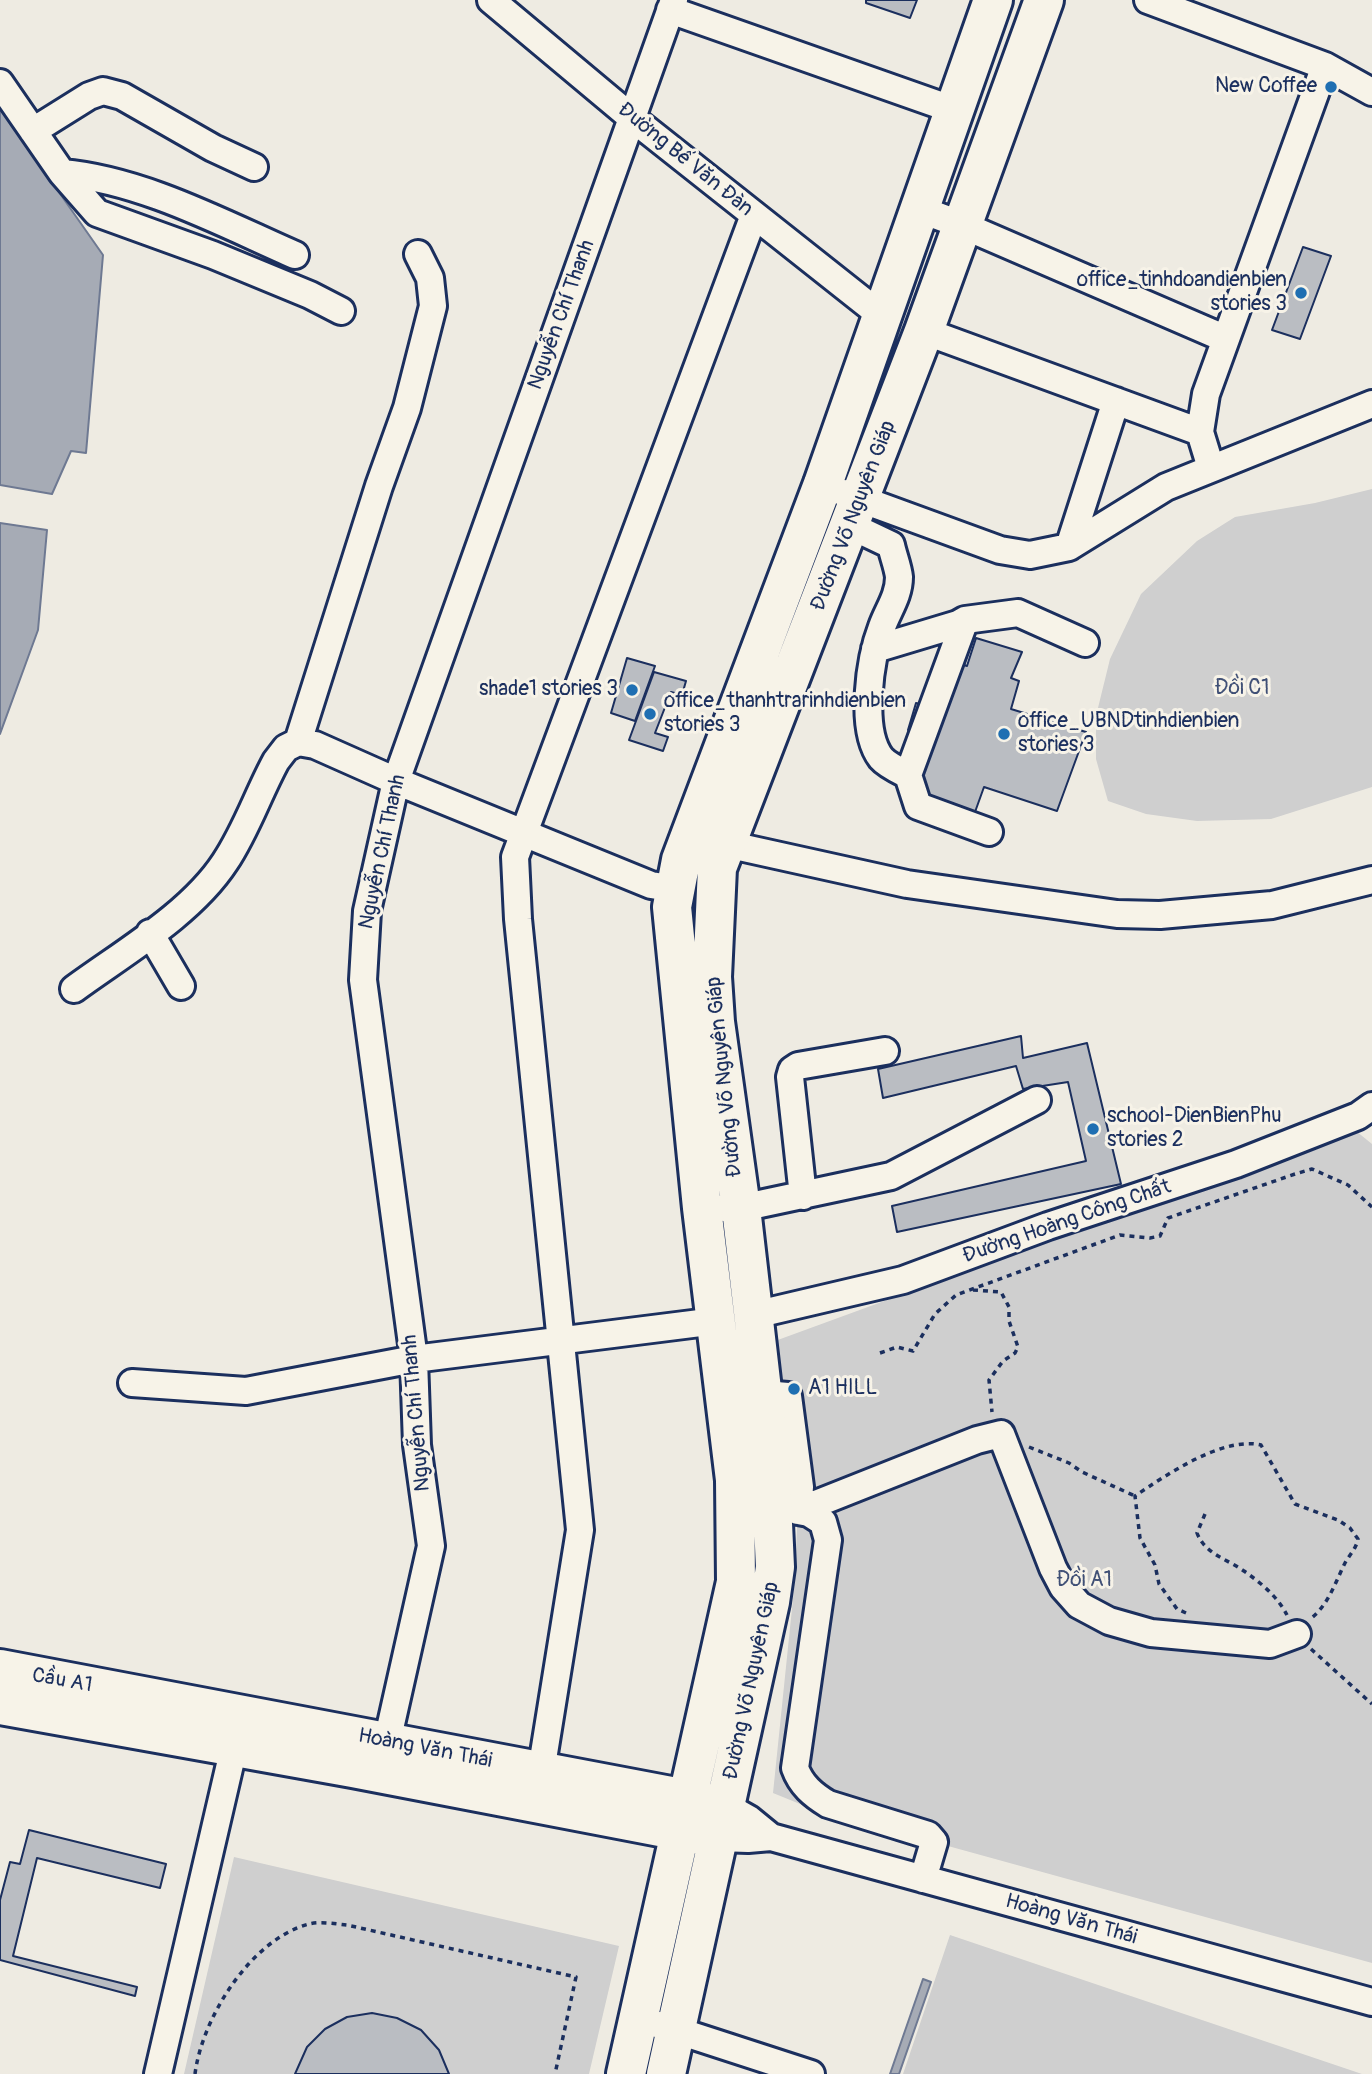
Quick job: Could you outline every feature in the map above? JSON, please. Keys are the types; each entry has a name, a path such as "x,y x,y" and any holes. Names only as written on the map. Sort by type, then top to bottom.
{"highway":[{"name":"Đường Võ Nguyên Giáp","path":"626,2074 736,1582 738,1532 736,1480 702,1208 672,907 681,860 823,484 993,0"},
{"name":"Đường Võ Nguyên Giáp","path":"666,2074 770,1602 775,1567 770,1459 712,977 717,868 924,331 1044,0"},
{"path":"882,316 924,331"},
{"path":"764,640 801,654"},
{"path":"716,1321 754,1315"},
{"name":"Cầu A1","path":"0,1669 123,1710"},
{"name":"Cầu A1","path":"0,1706 123,1710"},
{"name":"Hoàng Văn Thái","path":"123,1710 387,1742 541,1772 684,1815"},
{"name":"Hoàng Văn Thái","path":"123,1710 234,1747 411,1780 722,1822"},
{"path":"353,1768 387,1742 411,1780"}],"street":[{"name":"Đường Bế Văn Đàn","path":"491,0 632,118 882,316"},
{"path":"1148,0 1325,66 1372,92"},
{"name":"Nguyễn Chí Thanh","path":"387,1742 431,1545 416,1445 414,1359 363,980 367,911 396,781 672,5"},
{"path":"672,5 954,110"},
{"path":"1211,468 1200,432 1206,394 1325,66"},
{"path":"0,83 62,173 97,213 213,255 310,295 341,311"},
{"path":"33,131 103,90 122,96 213,148 254,167"},
{"path":"62,173 94,176 144,192 295,255"},
{"path":"919,209 1226,338"},
{"path":"541,1772 580,1530 518,919 515,857 754,215"},
{"path":"298,741 379,486 407,408 433,306 430,278 418,254"},
{"path":"924,331 1200,432"},
{"path":"1069,547 1115,401"},
{"path":"855,512 1000,551 1030,555 1069,547 1166,487 1372,404"},
{"path":"823,484 891,545 899,576 894,603 882,626 875,649 870,680 869,715 872,738 881,758 908,775"},
{"path":"875,649 965,620 1018,613 1085,643"},
{"path":"965,620 908,775 918,806 989,832"},
{"path":"74,989 190,900 225,862 276,761 286,748 298,741 315,744 396,781 652,885 676,889"},
{"path":"726,844 907,884 1117,914 1160,915 1272,905 1372,880"},
{"path":"150,933 180,986"},
{"path":"803,1196 790,1077 792,1070 798,1066 885,1051"},
{"path":"702,1208 741,1208 891,1176 1037,1100"},
{"name":"Đường Hoàng Công Chất","path":"754,1315 903,1280 1048,1226 1236,1164 1367,1117"},
{"path":"132,1383 246,1391 414,1359 716,1321"},
{"path":"763,1394 788,1396 800,1488 798,1511"},
{"path":"798,1511 999,1434 1053,1568 1063,1587 1079,1605 1109,1621 1151,1633 1270,1644 1297,1634"},
{"path":"798,1511 809,1513 823,1522 828,1540 795,1768 799,1780 814,1796 828,1804 928,1835 934,1842 923,1879"},
{"path":"158,2074 234,1747"},
{"name":"Hoàng Văn Thái","path":"722,1822 749,1819 771,1837 1372,2002"},
{"path":"639,2018 811,2074"}],"path":[{"path":"880,1353 897,1347 913,1351 935,1314 956,1295 1120,1235 1160,1236 1168,1218 1312,1169 1348,1185 1372,1207"},
{"path":"970,1290 1001,1293 1009,1307 1009,1321 1018,1347 989,1380 989,1397 999,1434 1069,1463 1082,1472 1135,1496"},
{"path":"1135,1496 1162,1477 1220,1448 1248,1442 1261,1446 1295,1504 1338,1520 1350,1528 1359,1539 1320,1612 1297,1634"},
{"path":"1135,1496 1140,1538 1155,1564 1159,1584 1177,1609 1187,1614"},
{"path":"1205,1514 1197,1533 1201,1543 1230,1564 1242,1569 1279,1600 1297,1634 1372,1704"},
{"path":"195,2074 197,2059 208,2028 237,1977 257,1955 278,1938 310,1923 347,1925 576,1977 555,2074"}],"green space":[{"name":"Đồi C1","path":"1372,489 1372,787 1271,819 1197,821 1146,814 1108,801 1096,759 1096,716 1110,659 1141,594 1197,541 1235,517 1315,503"},
{"name":"Đồi A1","path":"1356,1131 1372,1144 1372,1963 948,1846 849,1824 773,1793 794,1589 798,1511 798,1469 775,1341 1062,1236 1239,1179"},
{"path":"234,1857 619,1946 589,2074 184,2074"},
{"path":"950,1935 1362,2074 903,2074"}],"shaded area":[{"path":"0,108 103,255 86,453 71,451 52,494 0,485"},
{"path":"0,523 47,530 38,630 0,734"},
{"path":"923,1979 931,1982 899,2074 890,2074"}],"building":[{"path":"866,0 917,0 910,18 866,3"},
{"name":"office_tinhdoandienbien stories 3","path":"1303,247 1331,256 1300,339 1272,330"},
{"name":"office_UBNDtinhdienbien stories 3","path":"976,638 1022,652 1011,678 1019,681 1011,709 1086,732 1057,811 984,787 975,812 967,809 959,829 913,793 931,736 908,730 916,703 939,709 955,662 967,666"},
{"name":"shade1 stories 3","path":"627,658 655,666 635,721 611,713"},
{"name":"office_thanhtrarinhdienbien stories 3","path":"654,672 686,681 682,695 671,692 655,733 668,737 663,751 629,740"},
{"name":"school-DienBienPhu stories 2","path":"1021,1036 1023,1058 1087,1043 1121,1184 897,1232 892,1206 1086,1161 1068,1082 1023,1089 1016,1066 883,1098 878,1069"},
{"path":"29,1830 166,1864 160,1888 37,1858 13,1956 137,1987 135,1996 0,1960 0,1900 10,1862 20,1864"},
{"path":"372,2013 397,2018 421,2030 439,2050 449,2074 295,2074 307,2047 325,2029 347,2017"}],"place":[{"name":"New Coffee","path":"1331,87"},
{"name":"office_tinhdoandienbien stories 3","path":"1301,293"},
{"name":"shade1 stories 3","path":"632,690"},
{"name":"office_thanhtrarinhdienbien stories 3","path":"650,714"},
{"name":"office_UBNDtinhdienbien stories 3","path":"1004,734"},
{"name":"school-DienBienPhu stories 2","path":"1093,1129"},
{"name":"A1 HILL","path":"794,1389"}]}
